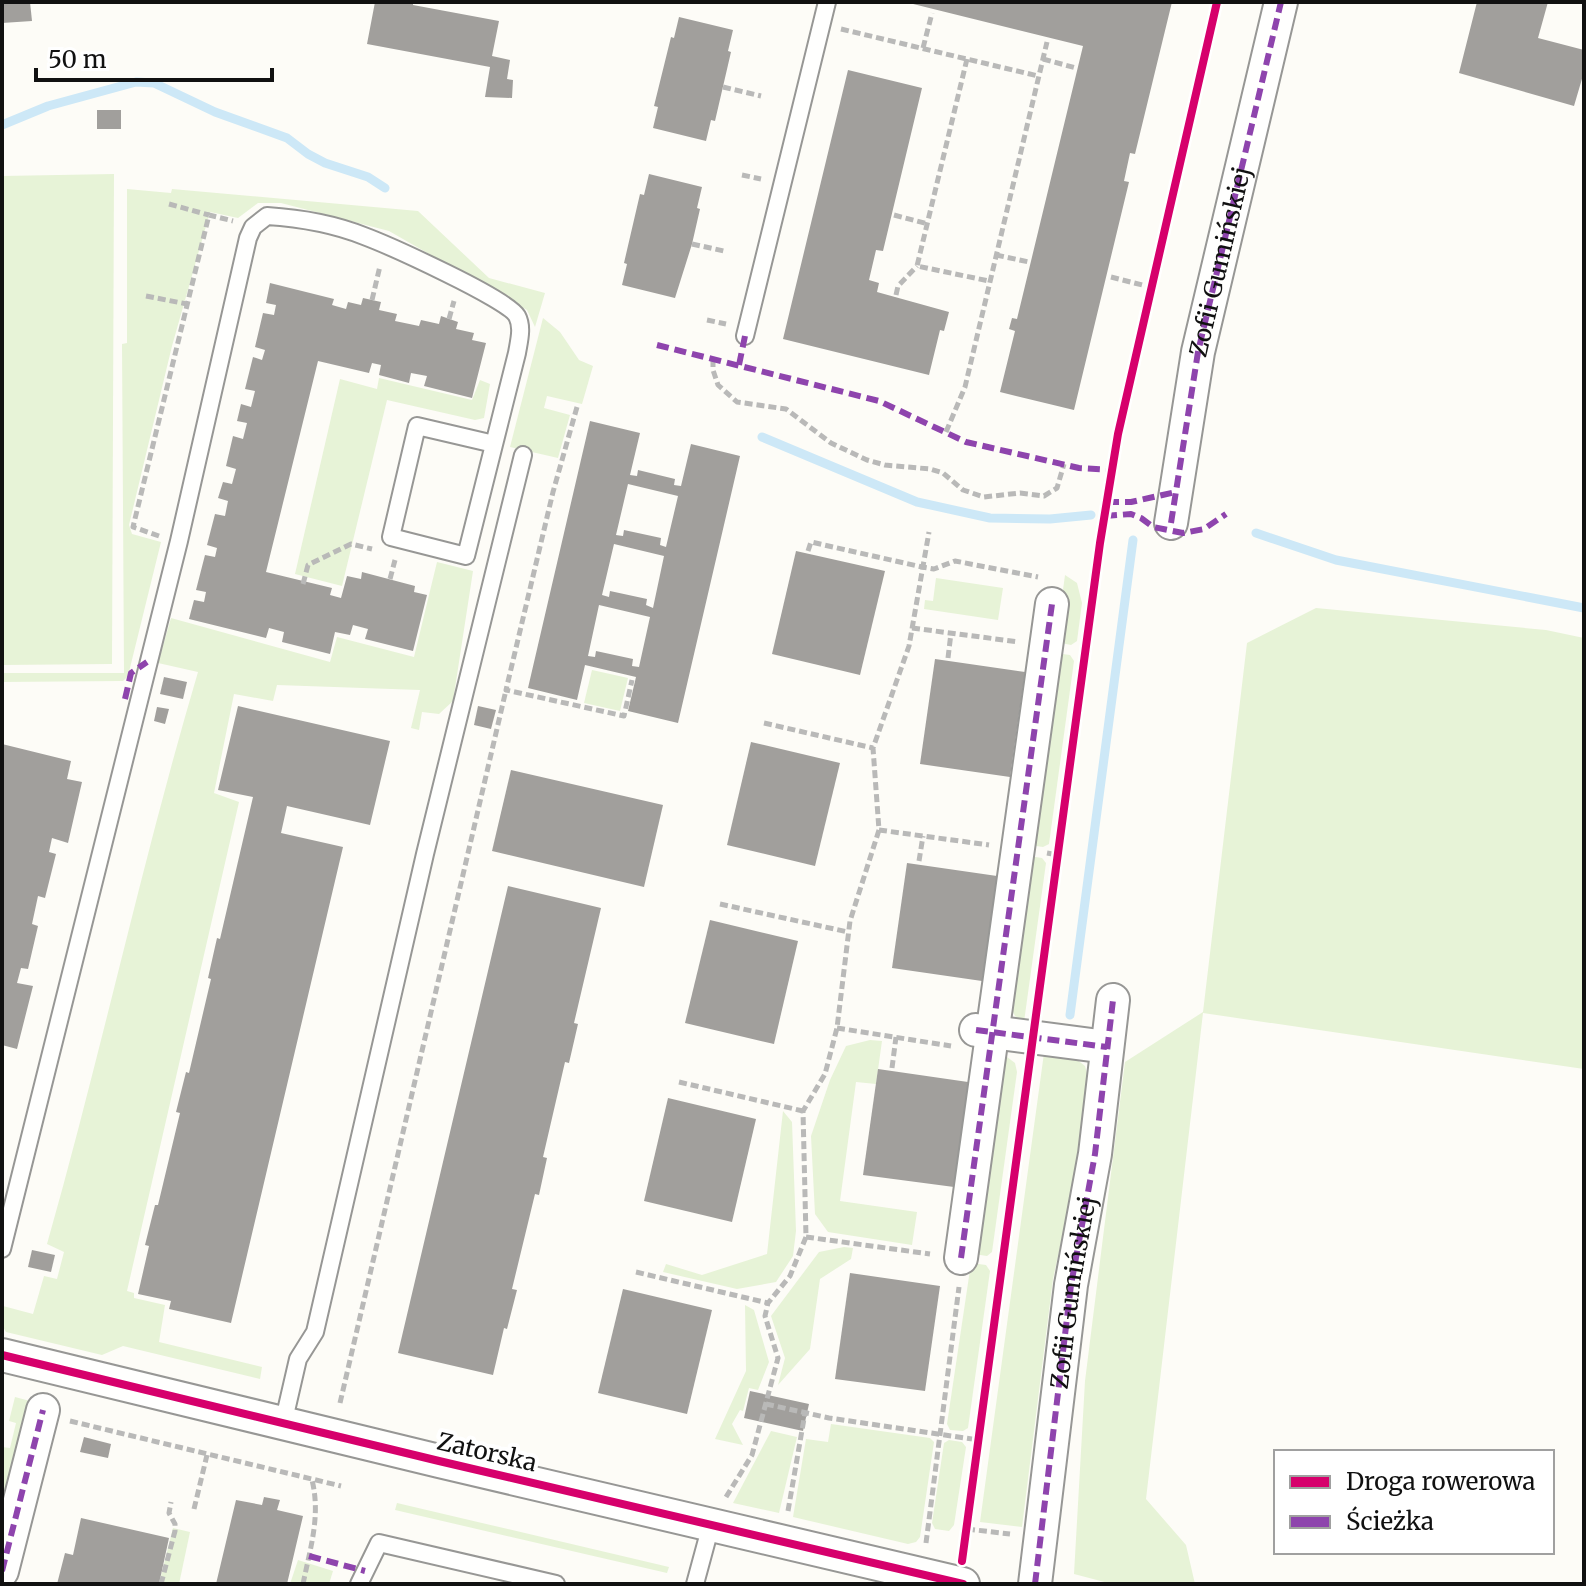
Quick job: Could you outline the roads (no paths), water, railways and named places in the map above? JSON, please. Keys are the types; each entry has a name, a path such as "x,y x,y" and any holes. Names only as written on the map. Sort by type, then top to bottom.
{"street":[{"name":"Zofii Gumińskiej","path":"1171,523 1198,352 1281,2"},
{"path":"961,1258 984,1031 1048,591"},
{"name":"Zofii Gumińskiej","path":"1035,1584 1071,1285 1095,1154 1113,1000"},
{"path":"984,1031 1107,1047"},
{"name":"Zatorska","path":"2,1355 283,1424 716,1515 963,1584"},
{"path":"2,1571 54,1415"}],"lane":[{"path":"745,336 827,2"},
{"path":"2,1249 179,541 253,227 267,216 291,217 363,235 504,303 516,313 520,325 517,353 466,556 391,537 417,426 494,444"},
{"path":"283,1424 298,1359 315,1332 425,854 523,455"},
{"path":"695,1584 716,1515"},
{"path":"359,1584 379,1543 556,1584"}],"waterway":[{"path":"2,125 48,106 136,82 154,83 215,112 287,138 325,163 368,177 385,188"},
{"path":"762,437 917,502 990,518 1050,519 1091,515"},
{"path":"1256,533 1336,560 1584,608"},
{"path":"1070,1015 1133,540"}]}
